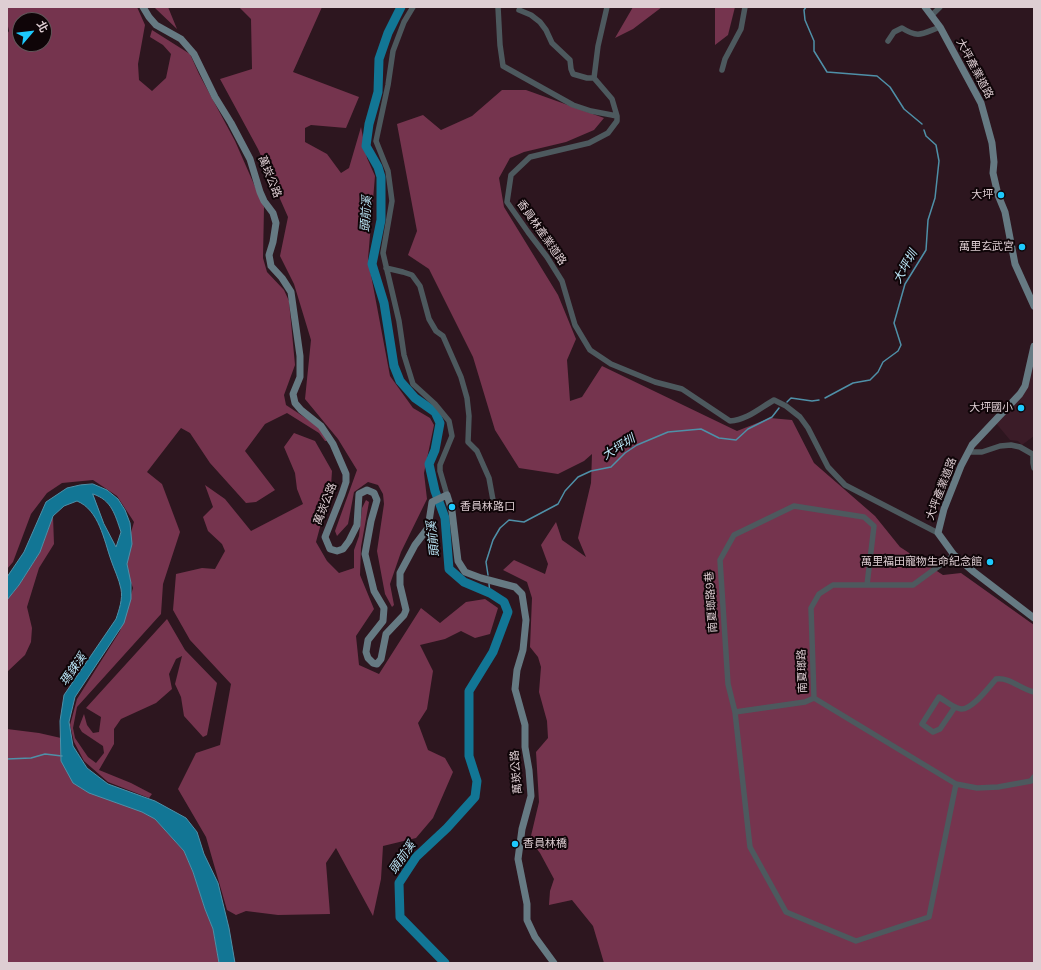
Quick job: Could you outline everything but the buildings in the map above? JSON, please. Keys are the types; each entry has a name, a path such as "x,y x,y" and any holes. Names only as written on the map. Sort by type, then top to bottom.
{"street":[{"name":"萬崁公路","path":"143,7 156,25 181,39 194,54 250,159 260,192 264,201 273,213 276,223 269,256 271,266 282,278 291,292 300,356 300,377 293,394 295,403 301,410 321,426 333,444 346,474 346,482 325,537 330,550 337,551 343,549 349,541 356,525 359,494 367,490 374,492 377,500 371,521 365,554 374,591 384,608 383,621 368,640 366,652 368,658 373,663 377,664 381,659 386,634 404,615 406,610 400,585 400,573 415,545 428,528 432,502 447,495 452,511 458,561 465,572 481,578 515,586 522,594 526,620 523,650 517,670 515,689 525,725 525,747 530,770 531,796 522,829 518,859 527,904 527,920 536,937 554,963"},
{"path":"413,7 404,22 393,51 388,85 376,141 388,170 392,201 383,254 399,321 404,355 413,384 435,404 449,421 452,436 440,465 440,471 447,495"},
{"path":"498,7 500,45 503,66 573,105 591,111 617,116 612,99 594,78 598,46 607,7"},
{"path":"722,70 725,59 741,29 745,7"},
{"name":"大坪產業道路","path":"925,7 940,27 981,103 992,143 994,162 993,173 998,195 1005,212 1016,264 1034,306"},
{"path":"932,15 940,7"},
{"path":"519,10 531,15 540,22 546,30 552,43 570,60 573,74 587,78 594,78"},
{"path":"888,41 894,32 902,28 910,33 918,35 940,27"},
{"name":"香員林產業道路","path":"617,116 617,121 608,133 589,143 530,157 511,175 507,202 547,257 562,281 575,325 590,350 611,364 655,382 682,389 730,421 739,421 746,418 774,400 786,406 800,417 808,428 828,467 844,485 938,533"},
{"path":"386,268 412,275 420,286 429,319 436,331 443,336 461,377 470,416 468,442 477,452 489,478 493,500"},
{"name":"大坪產業道路","path":"1034,346 1025,386 1020,394 972,445 961,466 944,509 938,533 954,555 1034,618"},
{"path":"969,452 982,452 1000,446 1011,445 1020,447 1034,456 1034,468"},
{"name":"南夏瑯路9巷","path":"735,712 728,684 720,560 734,535 794,506 864,516 874,526 867,585"},
{"name":"南夏瑯路","path":"954,555 913,585 833,585 819,594 811,608 814,698 956,784 977,788 998,787 1031,781 1034,777"},
{"path":"955,707 940,730 933,732 922,724 939,697 955,707 962,709 970,707 996,679 1004,678 1028,691 1034,692"},
{"path":"814,698 805,702 735,712 750,847 786,912 856,941 929,917 956,784"}],"shaded area":[{"path":"7,7 137,7 145,25 138,64 139,80 152,91 166,78 171,54 163,45 150,37 152,30 190,54 235,141 264,207 263,258 267,272 284,290 289,301 295,365 284,395 286,405 319,427 327,441 325,441 319,433 287,413 265,424 245,451 275,490 256,502 246,503 210,463 190,433 181,428 147,472 162,484 180,532 163,584 161,614 77,707 73,728 75,738 88,757 96,763 104,753 103,746 82,732 79,727 84,714 87,725 93,733 99,732 101,717 86,708 167,619 185,650 217,683 207,735 203,737 184,716 181,697 175,684 182,656 176,659 169,674 172,689 156,703 121,719 114,729 114,744 99,770 131,783 152,794 149,798 108,782 84,761 74,742 70,725 77,699 120,631 133,588 123,560 134,522 117,496 93,480 62,483 47,493 31,514 13,562 7,569 7,34 9,31 7,22"},
{"path":"154,7 168,7 177,29 156,9"},
{"path":"239,7 322,7 293,72 359,97 346,128 311,125 305,128 305,142 327,154 341,173 349,168 361,127 367,158 375,176 368,259 390,376 413,408 430,418 434,425 424,473 427,499 401,552 390,584 394,605 392,607 385,594 377,551 384,504 383,494 378,485 368,482 354,492 348,524 337,536 335,531 357,470 338,439 305,399 311,340 294,284 280,256 288,217 258,149 220,79 252,69 251,19"},
{"path":"633,7 662,7 633,29 615,38"},
{"path":"715,7 735,7 728,35 715,45"},
{"path":"502,90 526,90 604,118 594,130 566,142 524,152 510,158 499,178 504,207 558,295 576,339 567,360 570,401 582,397 602,366 737,431 770,418 792,420 814,463 875,516 900,547 943,575 961,573 1034,625 1034,963 604,963 593,926 572,900 549,905 550,891 554,879 540,853 530,840 539,802 536,752 548,738 547,721 539,692 541,667 538,657 530,647 532,598 527,582 503,570 514,560 545,574 548,564 541,545 556,522 562,540 586,557 578,538 591,483 592,454 584,461 558,474 519,468 495,430 473,357 429,269 408,255 417,231 397,124 423,115 441,130 472,116"},
{"name":"大坪國小","path":"1034,356 1034,436 1022,445 1018,441 1010,440 995,422 1023,394"},
{"path":"294,433 315,441 332,471 331,486 316,542 327,561 339,573 354,568 354,550 359,536 362,508 366,500 369,502 361,547 360,575 374,609 356,636 359,665 379,674 421,608 440,623 466,602 485,599 498,608 490,634 475,638 461,631 445,639 420,645 433,671 427,709 418,723 428,750 445,758 453,772 433,818 416,838 383,846 381,879 373,916 336,848 326,863 330,914 278,915 246,911 236,915 227,910 206,837 178,789 196,753 220,745 231,684 190,640 173,610 176,574 202,568 215,569 225,551 222,544 208,531 203,517 213,507 205,485 225,499 251,531 303,504 297,489 295,473 284,447"},
{"path":"53,516 54,544 39,568 27,607 32,628 31,642 25,655 7,672 7,600 19,585 40,552"},
{"path":"7,729 39,733 61,738 61,761 155,819 184,851 213,929 219,963 7,963"}],"water":[{"name":"瑪鋉溪","path":"93,484 107,490 118,499 125,510 130,523 132,544 127,564 131,583 131,599 124,623 75,697 69,722 73,746 87,768 108,784 155,801 186,818 197,832 204,854 218,883 229,928 235,963 219,963 213,929 184,851 155,819 142,812 89,793 73,783 61,761 60,721 64,695 116,619 121,597 119,582 100,526 91,511 77,501 64,506 53,516 40,552 19,585 7,600 7,577 24,552 46,502 67,488","holes":["93,494 109,504 117,520 121,532 116,547 104,524"]}],"waterway":[{"name":"頭前溪","path":"401,7 388,33 379,59 378,92 369,124 366,146 378,167 381,177 381,220 372,264 384,303 394,366 400,381 415,398 435,412 440,423 435,450 429,464 435,491 445,518 449,569 464,582 490,593 504,602 508,612 493,652 469,691 469,756 477,781 475,797 447,828 416,857 399,883 400,917 445,963"},
{"name":"大坪圳","path":"806,7 804,10 805,20 814,41 814,51 827,72 877,76 890,87 904,109 922,124"},
{"name":"大坪圳","path":"825,398 853,383 870,380 878,372 883,362 898,351 901,345 894,323 905,284 926,250 928,220 935,198 939,161 936,145 926,136 924,130"},
{"name":"大坪圳","path":"787,402 791,398 812,401 819,400"},
{"name":"大坪圳","path":"488,575 486,562 493,540 500,528 509,520 524,522 558,504 565,491 578,477 591,471 611,467 625,453 637,445 668,432 701,429 719,438 736,440 748,429 772,417 779,408"},
{"name":"大坪圳","path":"489,584 490,593"},
{"path":"7,759 31,758 45,754 62,756"}],"place":[{"name":"大坪","path":"1001,195"},
{"name":"萬里玄武宮","path":"1022,247"},
{"name":"大坪國小","path":"1021,408"},
{"name":"香員林路口","path":"452,507"},
{"name":"萬里福田寵物生命紀念館","path":"990,562"},
{"name":"香員林橋","path":"515,844"}]}
